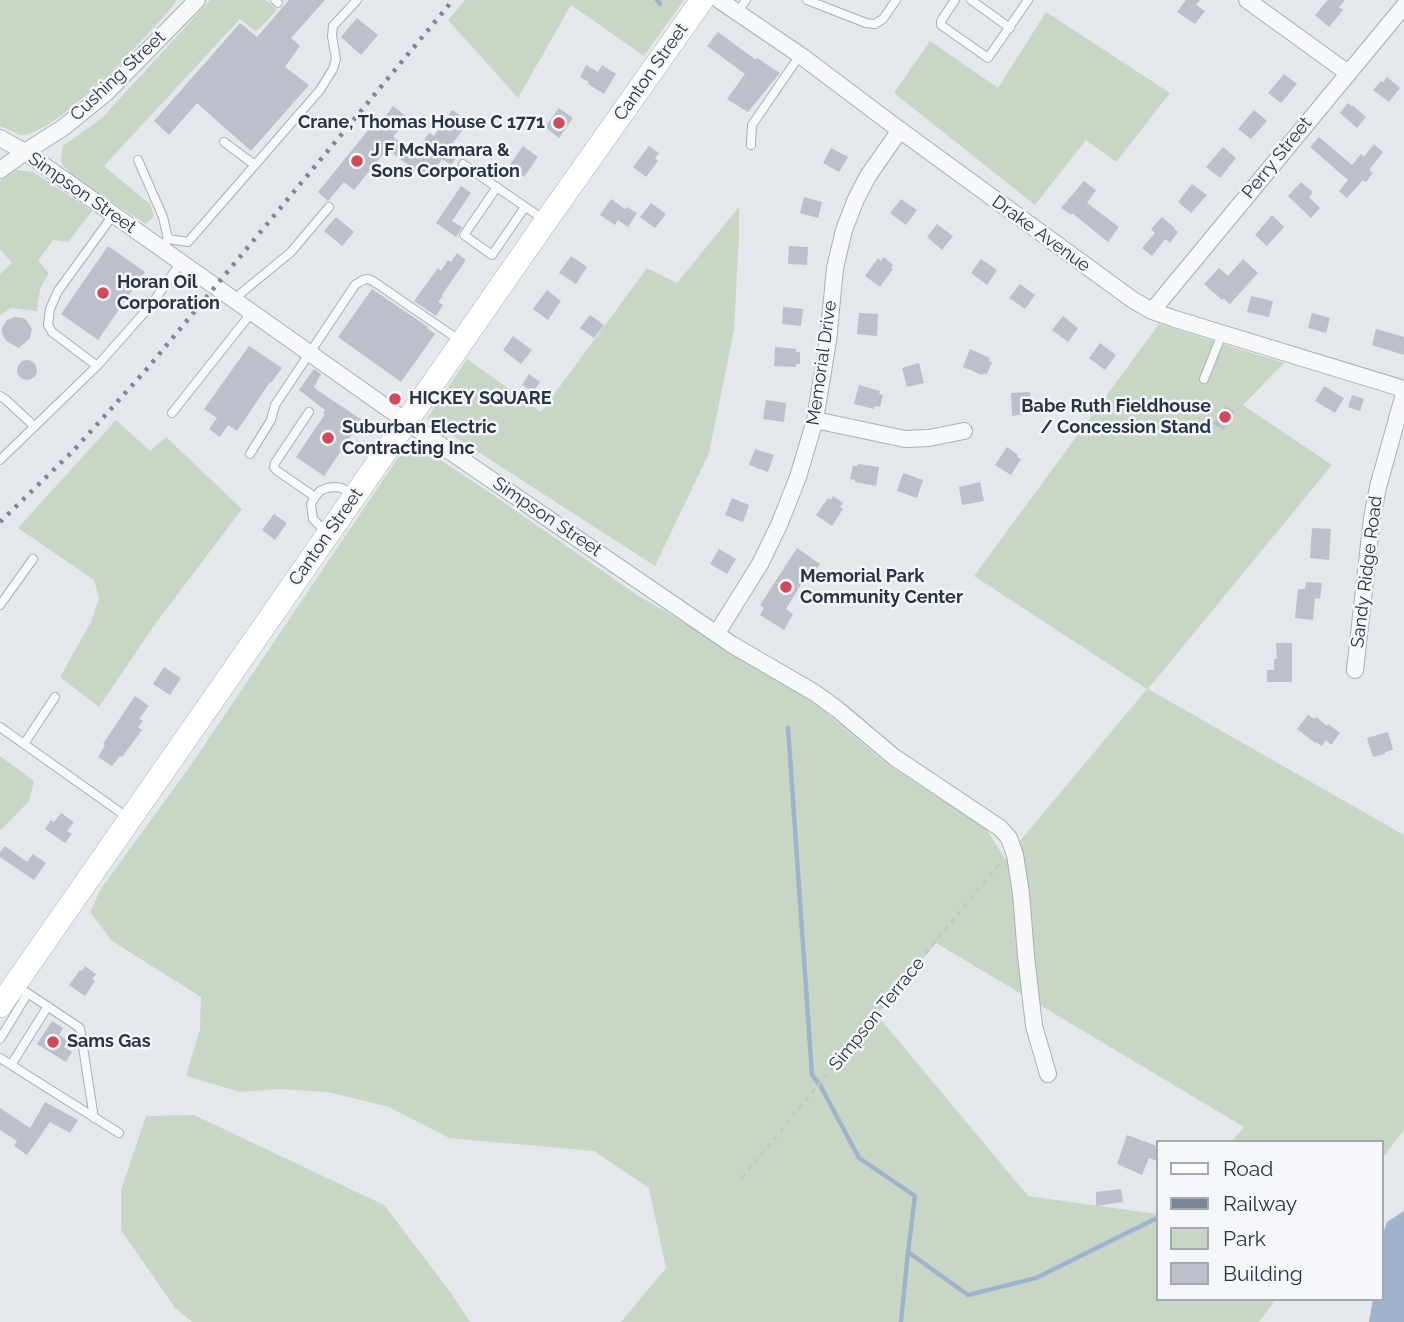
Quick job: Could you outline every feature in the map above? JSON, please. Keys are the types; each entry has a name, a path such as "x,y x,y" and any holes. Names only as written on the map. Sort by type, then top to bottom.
{"main road":[{"name":"Canton Street","path":"10,995 328,533 702,0"}],"street":[{"name":"Cushing Street","path":"0,170 64,127 107,92 196,0"},
{"name":"Drake Avenue","path":"719,0 742,6 800,55 900,130 1118,291 1152,311 1404,388"},
{"path":"1247,0 1348,73"},
{"name":"Perry Street","path":"1152,311 1404,6"},
{"name":"Memorial Drive","path":"717,633 760,564 779,525 802,466 815,420 828,341 835,268 844,230 860,191 900,130"},
{"name":"Simpson Street","path":"0,138 113,215 164,244 181,262 407,422 731,644 815,693 894,757 992,821 1009,838 1015,855"},
{"name":"Sandy Ridge Road","path":"1355,670 1372,518 1404,394"},
{"path":"815,420 905,439 929,438 964,431"},
{"path":"1015,855 1034,1026 1048,1074"}],"lane":[{"path":"138,160 163,217 164,244 188,242 328,79 336,59 333,26 357,0"},
{"path":"807,0 875,24 883,19 896,0"},
{"path":"955,0 941,25 987,58 991,56 1028,0"},
{"path":"971,0 1010,28"},
{"path":"751,145 752,125 800,55"},
{"path":"224,142 255,166"},
{"path":"464,164 546,220"},
{"path":"497,187 464,235 492,255 526,206"},
{"path":"234,299 291,251 329,207"},
{"path":"97,366 52,332 48,325 50,309 58,290 113,215"},
{"path":"0,460 97,366 151,304 181,262"},
{"path":"250,454 271,420 275,405 355,285 368,279 373,281 462,342"},
{"path":"172,413 253,312"},
{"path":"1204,379 1222,334"},
{"path":"0,396 34,426"},
{"path":"309,412 274,467 314,497"},
{"path":"328,533 313,519 311,504 314,497 327,488 335,487 342,488 354,497"},
{"path":"0,604 33,559"},
{"path":"24,744 55,697"},
{"path":"0,727 130,819"},
{"path":"0,1039 10,995 48,1006 80,1028 94,1118"},
{"path":"11,1065 48,1006"},
{"path":"0,1058 119,1133"}],"path":[{"name":"Simpson Terrace","path":"742,1178 1004,859 1015,855"}],"green space":[{"path":"0,0 176,0 109,76 46,126 20,135 0,126"},
{"path":"210,0 266,0 277,10 256,32 240,19 104,166 150,204 154,216 146,224 81,183 63,166 63,146 102,118"},
{"path":"465,0 684,0 644,56 571,5 518,98 448,20"},
{"path":"1046,12 1170,93 1116,162 1086,140 1035,205 894,93 930,41 998,88"},
{"path":"16,170 33,172 92,211 68,242 53,240 38,261 49,273 40,289 37,311 11,308 0,315 0,274 12,263 0,249 0,181"},
{"path":"739,207 734,330 709,453 655,566 427,419 467,359 541,412 647,268 677,283"},
{"path":"1159,324 1284,363 1243,405 1332,465 1148,689 1404,835 1404,1130 1383,1157 1383,1140 1233,1140 1244,1127 936,943 877,1015 1028,1196 1156,1214 1156,1301 1275,1301 1259,1322 621,1322 666,1268 649,1188 594,1151 449,1138 389,1107 328,1092 278,1089 240,1092 186,1076 200,1029 201,997 112,941 90,912 100,890 191,765 410,440 637,595 816,704 887,764 986,828 1005,859 1147,689 974,576"},
{"path":"116,420 150,451 166,437 242,509 153,627 99,707 60,677 91,622 99,598 94,580 18,528"},
{"path":"0,756 34,781 29,801 0,831"},
{"path":"194,1115 384,1205 470,1322 192,1322 175,1308 121,1230 121,1190 146,1116"}],"water":[{"path":"1404,1211 1404,1322 1369,1322 1373,1301 1383,1301 1383,1233 1387,1222"}],"building":[{"path":"289,0 325,0 291,38 300,46 285,67 309,85 251,151 197,103 169,135 154,121 240,23 257,37"},
{"path":"1186,0 1200,0 1196,5 1205,11 1195,24 1177,12"},
{"path":"1328,0 1345,0 1339,7 1343,10 1329,27 1315,15"},
{"path":"357,18 378,35 361,55 341,37"},
{"path":"718,32 756,60 757,58 780,73 748,112 727,99 745,74 707,46"},
{"path":"586,65 598,72 602,65 616,74 604,94 580,77"},
{"path":"1284,74 1297,84 1281,103 1268,93"},
{"path":"1387,77 1400,88 1389,102 1373,90"},
{"path":"1348,103 1366,117 1357,128 1340,113"},
{"path":"393,106 408,118 393,137 415,153 429,133 434,136 452,110 469,121 450,147 459,153 451,165 442,159 427,179 387,149 354,190 344,182 328,201 318,192 374,123 378,126"},
{"name":"Crane, Thomas House C 1771","path":"559,108 573,118 559,138 545,127"},
{"path":"1254,110 1267,121 1251,139 1238,129"},
{"path":"1319,137 1352,165 1361,154 1364,157 1374,144 1383,152 1369,170 1373,173 1366,182 1363,180 1347,198 1339,191 1348,180 1310,147"},
{"path":"523,146 538,157 524,177 509,166"},
{"path":"649,146 659,153 655,158 658,161 646,177 633,167"},
{"path":"1223,147 1236,158 1220,178 1206,167"},
{"path":"831,148 848,157 839,172 823,163"},
{"path":"1084,181 1096,190 1087,203 1119,227 1108,242 1072,213 1071,215 1061,208"},
{"path":"1301,182 1313,192 1309,197 1320,208 1311,218 1288,196"},
{"path":"1192,184 1207,195 1191,213 1178,202"},
{"path":"461,186 471,193 452,221 462,227 456,237 436,223"},
{"path":"804,197 822,202 818,218 800,213"},
{"path":"611,199 625,209 627,207 637,213 628,227 618,220 615,225 600,215"},
{"path":"901,199 917,210 906,225 890,213"},
{"path":"651,203 666,214 655,228 640,217"},
{"path":"1272,215 1284,227 1267,246 1255,235"},
{"name":"J F McNamara & Sons Corporation","path":"336,217 354,232 342,246 324,231"},
{"path":"1162,217 1178,232 1170,243 1165,239 1152,256 1142,248 1155,233 1151,229"},
{"path":"937,224 953,236 942,250 927,237"},
{"name":"Horan Oil Corporation","path":"108,246 145,272 98,340 61,314"},
{"path":"789,246 808,247 807,265 788,264"},
{"path":"457,253 466,260 438,302 443,305 436,316 414,301 438,268 441,271"},
{"path":"571,256 587,267 576,284 559,273"},
{"path":"884,257 893,265 893,269 880,287 865,276 878,258 881,261"},
{"path":"981,259 997,270 987,285 971,273"},
{"path":"1243,259 1258,273 1230,304 1204,284 1219,268 1228,276"},
{"path":"1020,284 1035,295 1025,309 1009,298"},
{"path":"372,289 435,334 401,382 338,337"},
{"path":"547,290 561,301 548,320 533,309"},
{"path":"1251,296 1273,301 1269,317 1247,312"},
{"path":"783,307 803,309 801,326 782,324"},
{"path":"859,313 878,314 877,336 857,334"},
{"path":"1312,313 1330,318 1326,333 1308,328"},
{"path":"590,315 604,325 594,338 580,328"},
{"path":"1063,316 1078,328 1068,342 1052,330"},
{"path":"24,318 32,329 30,338 19,348 6,341 2,333 7,320"},
{"path":"1376,329 1404,337 1404,355 1372,345"},
{"path":"513,336 532,350 521,364 503,350"},
{"path":"1100,343 1116,355 1105,370 1089,358"},
{"path":"249,346 282,368 237,431 228,425 220,437 209,429 217,418 204,409"},
{"path":"775,347 796,349 796,352 800,352 800,364 796,364 796,367 774,366"},
{"path":"970,349 990,358 989,361 992,362 987,374 982,375 963,367"},
{"path":"27,360 34,363 37,370 34,377 27,380 20,377 17,370 20,363"},
{"path":"919,363 924,383 907,387 902,368"},
{"name":"Suburban Electric Contracting Inc","path":"314,369 321,374 314,387 362,420 324,476 296,457 325,414 325,410 299,390"},
{"path":"529,374 540,382 533,392 522,385"},
{"path":"859,385 880,391 879,394 883,395 880,407 875,406 874,409 854,404"},
{"path":"1324,386 1344,398 1335,413 1315,401"},
{"path":"1030,392 1031,413 1012,416 1011,393"},
{"path":"1352,395 1364,399 1360,411 1348,407"},
{"path":"766,400 786,403 784,422 763,419"},
{"name":"Babe Ruth Fieldhouse / Concession Stand","path":"1226,406 1235,412 1223,430 1213,424"},
{"path":"1007,447 1021,459 1011,475 995,465"},
{"path":"755,449 774,455 768,472 749,465"},
{"path":"858,464 879,467 876,486 850,479 853,466"},
{"path":"903,473 923,480 917,498 897,491"},
{"path":"980,482 984,501 962,505 959,487"},
{"path":"833,496 843,503 840,507 843,509 832,526 816,515 828,498 831,500"},
{"path":"732,498 749,505 743,522 725,515"},
{"path":"274,514 287,523 275,540 262,530"},
{"path":"1312,528 1331,529 1329,560 1310,558"},
{"name":"Memorial Park Community Center","path":"797,548 820,564 811,579 806,576 786,609 793,614 784,630 760,615 764,608 760,605"},
{"path":"719,549 736,559 727,574 710,564"},
{"path":"1306,582 1322,583 1320,599 1315,598 1313,620 1295,618 1298,589 1305,589"},
{"path":"1276,643 1292,643 1292,682 1267,682 1267,670 1274,670 1274,659 1277,659"},
{"path":"164,667 181,678 170,695 153,684"},
{"path":"135,696 149,706 139,719 143,721 138,727 142,730 112,766 98,757 105,745 103,744"},
{"path":"1308,715 1314,719 1316,717 1340,733 1331,745 1326,740 1322,746 1315,743 1297,729"},
{"path":"1388,732 1393,750 1373,757 1367,738"},
{"path":"61,813 74,822 67,831 72,834 65,843 45,829 51,820 54,822"},
{"path":"5,846 27,862 33,854 46,863 34,880 0,857"},
{"path":"85,966 96,974 92,979 95,981 85,996 69,985"},
{"name":"Sams Gas","path":"52,1021 63,1028 59,1035 69,1041 64,1047 72,1052 66,1062 37,1044"},
{"path":"45,1102 78,1120 70,1133 50,1122 27,1155 14,1146 17,1141 0,1130 0,1108 30,1128"},
{"path":"1127,1135 1156,1146 1156,1161 1149,1158 1142,1175 1117,1164"},
{"path":"1121,1189 1123,1202 1096,1206 1096,1192"}],"waterway":[{"path":"657,0 660,4"},
{"path":"788,728 812,1075 859,1158 915,1196 908,1252"},
{"path":"901,1322 908,1252 968,1295 1036,1278 1156,1218"}],"railway":[{"path":"0,522 73,451 146,370 453,0"}],"place":[{"name":"Crane, Thomas House C 1771","path":"559,123"},
{"name":"J F McNamara & Sons Corporation","path":"357,161"},
{"name":"Horan Oil Corporation","path":"103,293"},
{"name":"HICKEY SQUARE","path":"395,399"},
{"name":"Babe Ruth Fieldhouse / Concession Stand","path":"1225,417"},
{"name":"Suburban Electric Contracting Inc","path":"328,438"},
{"name":"Memorial Park Community Center","path":"786,587"},
{"name":"Sams Gas","path":"53,1042"}]}
